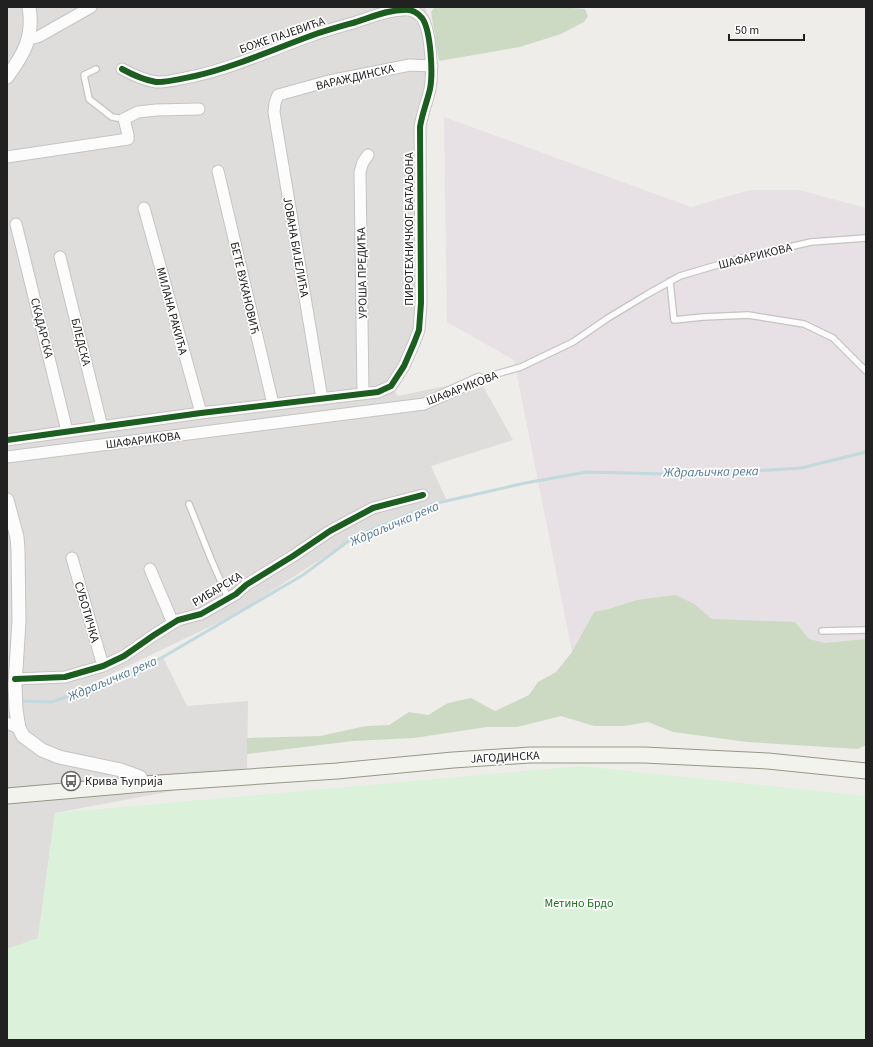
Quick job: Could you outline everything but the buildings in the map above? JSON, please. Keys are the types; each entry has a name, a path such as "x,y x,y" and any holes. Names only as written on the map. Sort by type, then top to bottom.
{"main road":[{"name":"ЈАГОДИНСКА","path":"7,796 144,784 337,771 453,760 547,754 644,755 760,760 866,771"}],"street":[{"path":"7,77 23,53 29,39 30,7"},
{"path":"29,39 38,36 91,7"},
{"name":"БОЖЕ ПАЈЕВИЋА","path":"122,69 135,76 157,82 180,79 209,72 314,35 385,13 404,9 412,10 419,14 425,24 429,40 432,66"},
{"name":"ВАРАЖДИНСКА","path":"278,95 330,81 410,65 432,66"},
{"name":"ПИРОТЕХНИЧКОГ БАТАЉОНА","path":"363,394 378,392 391,386 404,366 419,330 421,303 420,127 432,80 432,66"},
{"name":"ЈОВАНА БИЈЕЛИЋА","path":"278,95 274,112 322,399"},
{"path":"7,157 128,139 124,119 138,112 199,109"},
{"name":"УРОША ПРЕДИЋА","path":"363,394 360,172 363,162 368,155"},
{"name":"БЕТЕ ВУКАНОВИЋ","path":"218,171 273,404"},
{"name":"МИЛАНА РАКИЋА","path":"144,208 201,413"},
{"name":"СКАДАРСКА","path":"16,224 67,431"},
{"name":"БЛЕДСКА","path":"60,257 102,427"},
{"name":"ШАФАРИКОВА","path":"7,457 424,404 479,379"},
{"path":"7,440 201,413 363,394"},
{"name":"РИБАРСКА","path":"15,682 65,676 103,666 124,656 178,620 201,614 236,594 246,585 293,556 330,530 373,508 423,495"},
{"path":"7,500 17,537 18,550 18,634 12,658 16,710 13,726 23,736 42,750 59,757 122,770 140,777 144,784"},
{"name":"СУБОТИЧКА","path":"72,558 103,666"},
{"path":"150,569 173,623"},
{"path":"7,646 14,641 18,634"}],"lane":[{"path":"96,69 84,75 89,100 112,117 124,119"},
{"name":"ШАФАРИКОВА","path":"479,379 521,367 573,342 608,318 680,276 748,256 811,242 866,238"},
{"path":"670,281 674,320 748,315 804,324 833,338 866,371"},
{"path":"189,504 228,598"},
{"path":"822,631 866,630"}],"shaded area":[{"path":"7,7 426,7 432,66 420,136 419,330 391,386 398,396 479,379 513,440 431,466 447,501 360,534 234,615 57,700 102,684 163,657 187,706 248,701 247,777 55,813 38,939 7,949"},
{"path":"444,117 691,207 750,190 799,190 866,208 866,660 572,652 514,360 447,322"}],"green space":[{"path":"435,7 559,7 585,9 588,16 584,22 561,34 520,47 439,61 431,12"},
{"path":"676,595 694,604 712,619 795,622 809,639 825,643 866,639 866,745 858,749 747,742 673,732 648,722 624,726 594,726 561,716 517,727 487,727 414,738 353,741 247,754 247,738 320,736 366,726 389,725 409,712 428,715 448,703 471,698 495,711 529,695 538,682 556,672 572,652 594,612 637,600"},
{"name":"Метино Брдо","path":"581,766 866,796 866,1040 7,1040 7,949 38,938 55,813"}],"waterway":[{"name":"Ждраљичка река","path":"19,701 52,702 102,684 163,657 303,575 354,537 433,504 525,483 587,472 663,474 801,468 866,452"}],"cycle path":[{"path":"7,440 201,413 378,392 391,386 404,366 419,330 421,303 420,127 431,82 429,42 425,24 420,16 408,10 385,12 318,33 225,68 175,80 156,82 139,77 122,69"},
{"path":"15,679 65,677 103,666 124,656 178,620 201,614 236,594 246,585 330,531 373,508 423,495"}],"place":[{"name":"Крива Ћуприја","path":"71,781"}]}
